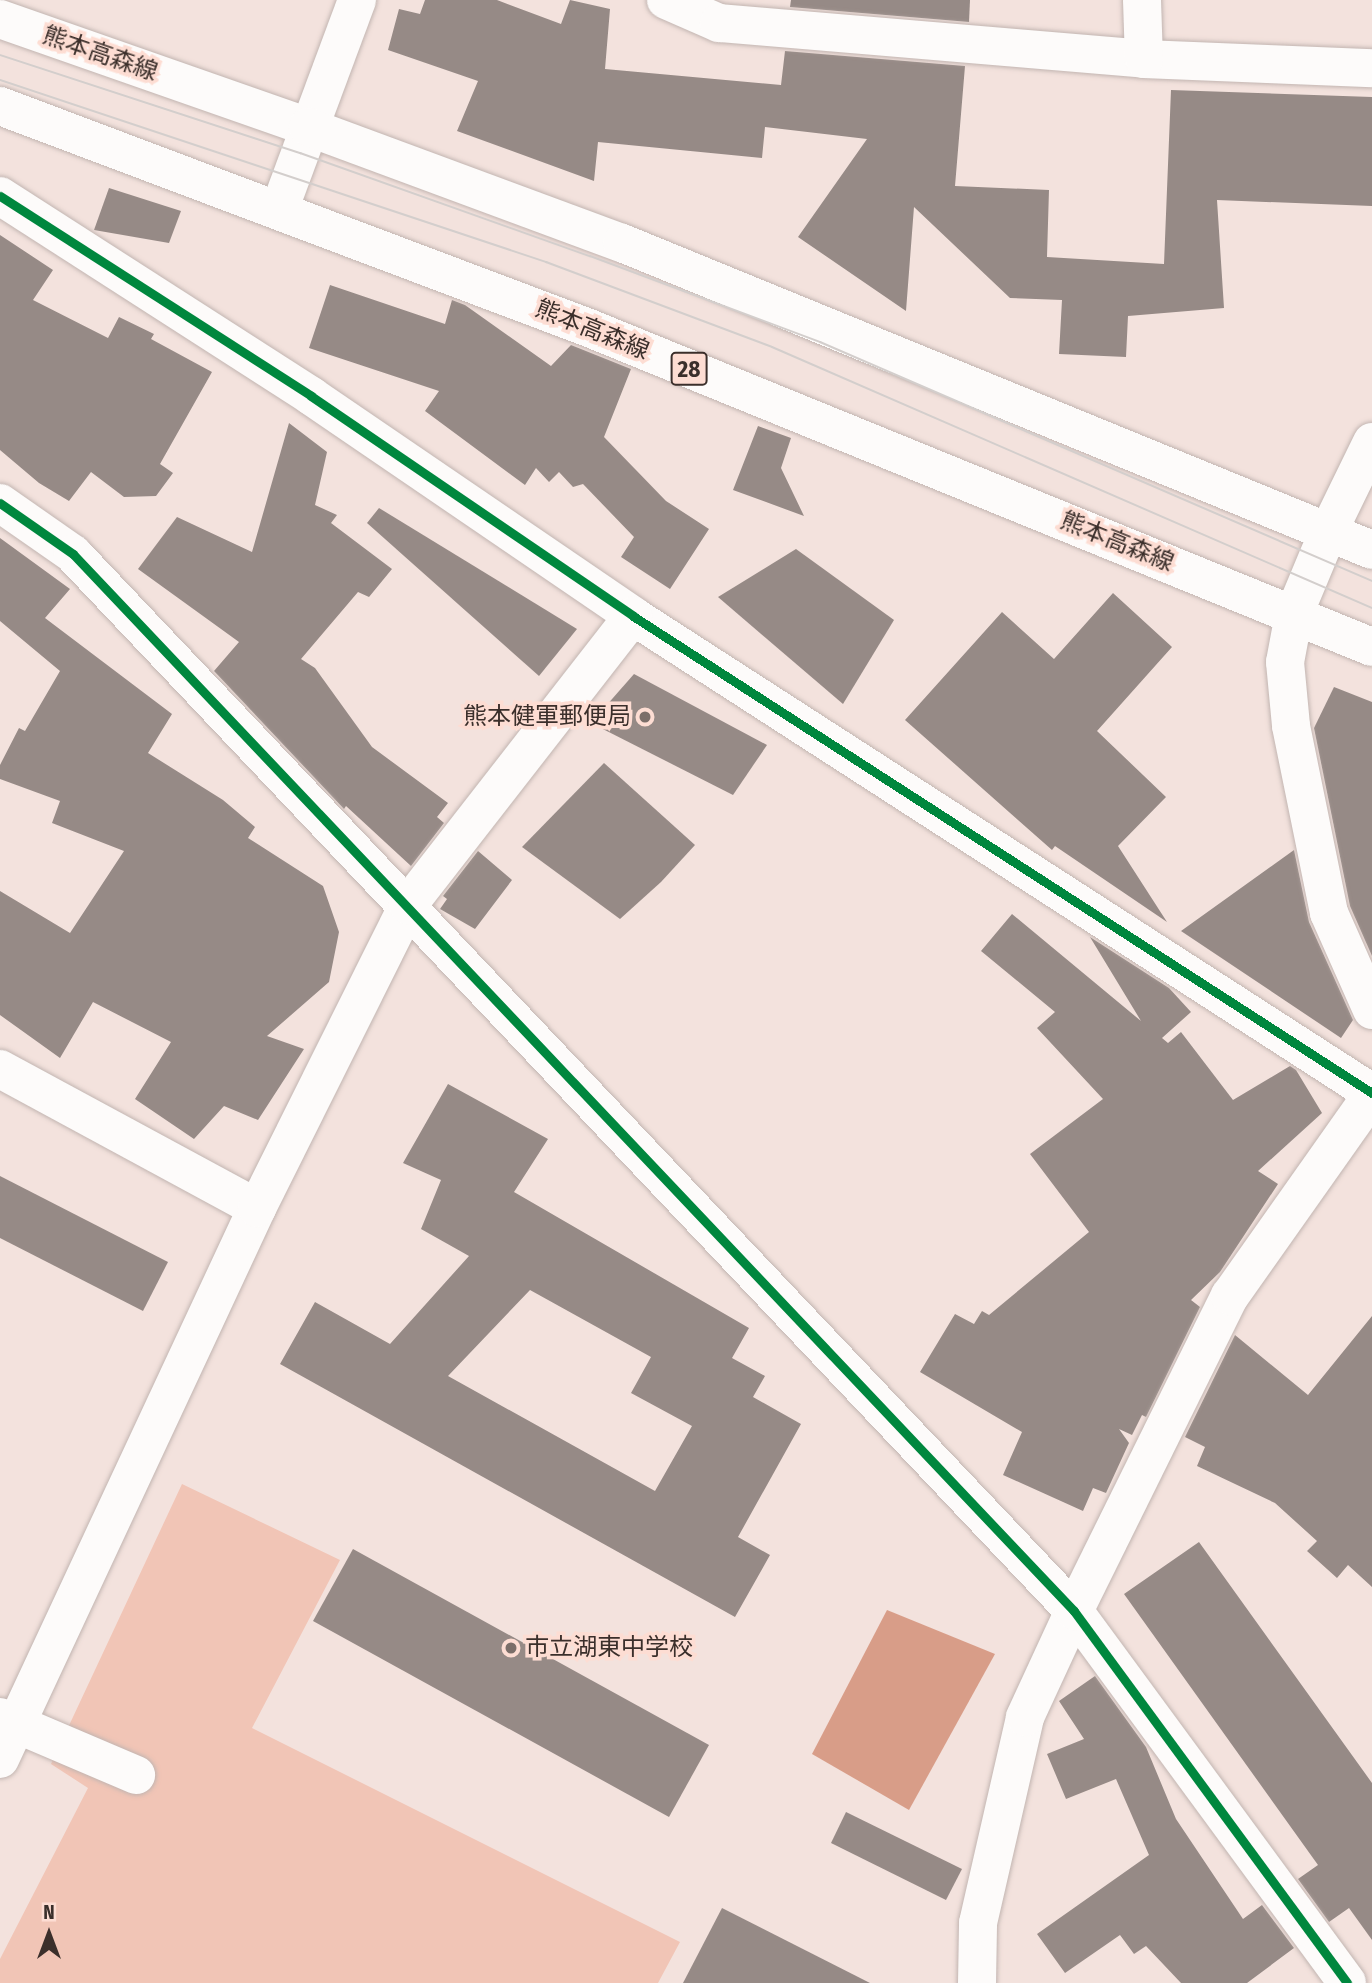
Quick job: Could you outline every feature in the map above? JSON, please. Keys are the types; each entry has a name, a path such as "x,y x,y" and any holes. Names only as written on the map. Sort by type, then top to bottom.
{"street":[{"path":"279,210 357,0"},
{"path":"666,0 719,23 1144,59 1372,68"},
{"path":"1142,0 1144,59"},
{"name":"熊本高森線","path":"0,19 308,127 622,243 1329,530 1372,550"},
{"name":"熊本高森線","path":"0,106 589,328 1372,647"},
{"path":"0,196 310,396 633,616 1372,1094 1230,1296 1074,1611 1025,1717 978,1923 977,1983"},
{"path":"1372,442 1329,530 1294,614 1285,662 1291,726 1329,913 1372,1010"},
{"path":"0,503 73,554 1074,1611 1347,1983"},
{"path":"136,1775 5,1734 257,1208 408,905 633,616"},
{"path":"0,1069 257,1208"}],"shaded area":[{"path":"182,1484 340,1560 252,1728 680,1942 658,1983 0,1983 0,1959 88,1788 51,1764"},
{"path":"887,1610 995,1654 909,1810 812,1754"}],"building":[{"path":"425,0 497,0 561,24 570,0 610,9 605,69 781,85 785,51 965,66 955,186 1049,190 1047,257 1164,264 1171,90 1372,97 1372,206 1217,200 1224,308 1128,316 1126,357 1059,354 1062,300 1010,298 914,207 906,311 798,237 867,139 765,127 762,158 598,142 594,181 457,131 478,81 388,50 399,9 420,14"},
{"path":"791,0 970,0 969,22 790,7"},
{"path":"109,188 181,211 169,243 94,230"},
{"path":"0,235 53,270 33,300 108,338 119,317 154,334 151,339 212,372 160,464 173,473 156,496 124,497 91,472 69,501 39,483 0,450"},
{"path":"330,285 445,324 452,300 465,305 551,366 571,345 631,369 604,437 666,501 709,529 670,589 621,557 634,537 583,484 573,487 559,472 549,482 536,468 525,485 425,411 439,391 309,348"},
{"path":"289,423 327,452 315,505 337,515 331,523 392,569 369,597 358,592 301,659 315,668 372,747 448,803 437,817 444,823 411,866 346,806 344,809 214,671 239,642 138,569 177,517 252,552"},
{"path":"758,426 791,438 781,468 804,516 733,490"},
{"path":"379,508 577,629 539,676 367,523"},
{"path":"0,538 70,589 45,618 172,714 148,753 223,800 255,827 248,838 323,886 339,932 329,982 267,1036 304,1049 258,1120 224,1106 194,1139 135,1099 171,1042 93,1002 60,1058 0,1015 0,891 70,933 124,851 52,823 60,801 0,779 0,765 19,728 25,731 60,671 0,621"},
{"path":"796,549 894,620 843,704 718,597"},
{"path":"1113,593 1172,647 1097,731 1166,797 1118,846 1167,922 1055,846 1052,850 905,720 1002,612 1054,659"},
{"path":"634,674 767,745 733,795 591,723"},
{"path":"1334,687 1372,702 1372,956 1350,906 1314,728"},
{"path":"604,763 695,845 661,882 620,919 522,847"},
{"path":"1294,850 1309,922 1353,1020 1341,1038 1181,931"},
{"path":"478,851 512,880 475,929 440,909 447,899 443,896"},
{"path":"1012,914 1141,1021 1090,937 1169,988 1191,1012 1162,1038 1168,1043 1181,1032 1233,1100 1290,1066 1296,1070 1322,1113 1258,1171 1278,1184 1220,1272 1191,1300 1200,1307 1146,1417 1142,1415 1132,1435 1119,1429 1129,1443 1106,1493 1093,1488 1083,1511 1003,1475 1022,1432 920,1372 955,1314 974,1324 982,1311 989,1315 1089,1232 1030,1154 1103,1099 1037,1028 1055,1012 981,951"},
{"path":"448,1084 548,1139 514,1192 749,1328 732,1358 765,1376 753,1397 801,1424 738,1537 770,1555 735,1617 280,1364 315,1302 390,1344 469,1256 421,1229 441,1180 403,1163","holes":["530,1290 651,1357 631,1393 692,1426 655,1491 448,1376"]},
{"path":"0,1176 168,1262 143,1311 0,1238"},
{"path":"1372,1316 1372,1587 1348,1565 1337,1578 1307,1551 1317,1541 1275,1503 1197,1466 1205,1447 1185,1437 1235,1335 1308,1395"},
{"path":"1199,1542 1372,1783 1372,1940 1349,1908 1329,1922 1298,1879 1318,1865 1124,1594"},
{"path":"353,1549 709,1745 669,1817 313,1621"},
{"path":"1095,1676 1146,1747 1176,1819 1243,1919 1262,1905 1294,1948 1247,1983 1181,1983 1146,1946 1134,1954 1120,1935 1065,1973 1037,1934 1149,1855 1116,1779 1066,1799 1047,1754 1084,1739 1059,1701"},
{"path":"846,1812 962,1869 946,1900 831,1843"},
{"path":"722,1908 870,1983 683,1983"}],"tram line":[{"path":"0,55 300,153 590,256 820,342 1372,581"},
{"path":"0,80 546,262 772,347 1372,608"}],"cycle path":[{"path":"0,196 311,396 633,616 1372,1093"},
{"path":"0,503 73,554 1074,1611 1347,1983"}],"place":[{"name":"熊本健軍郵便局","path":"645,717"},
{"name":"市立湖東中学校","path":"511,1648"}]}
